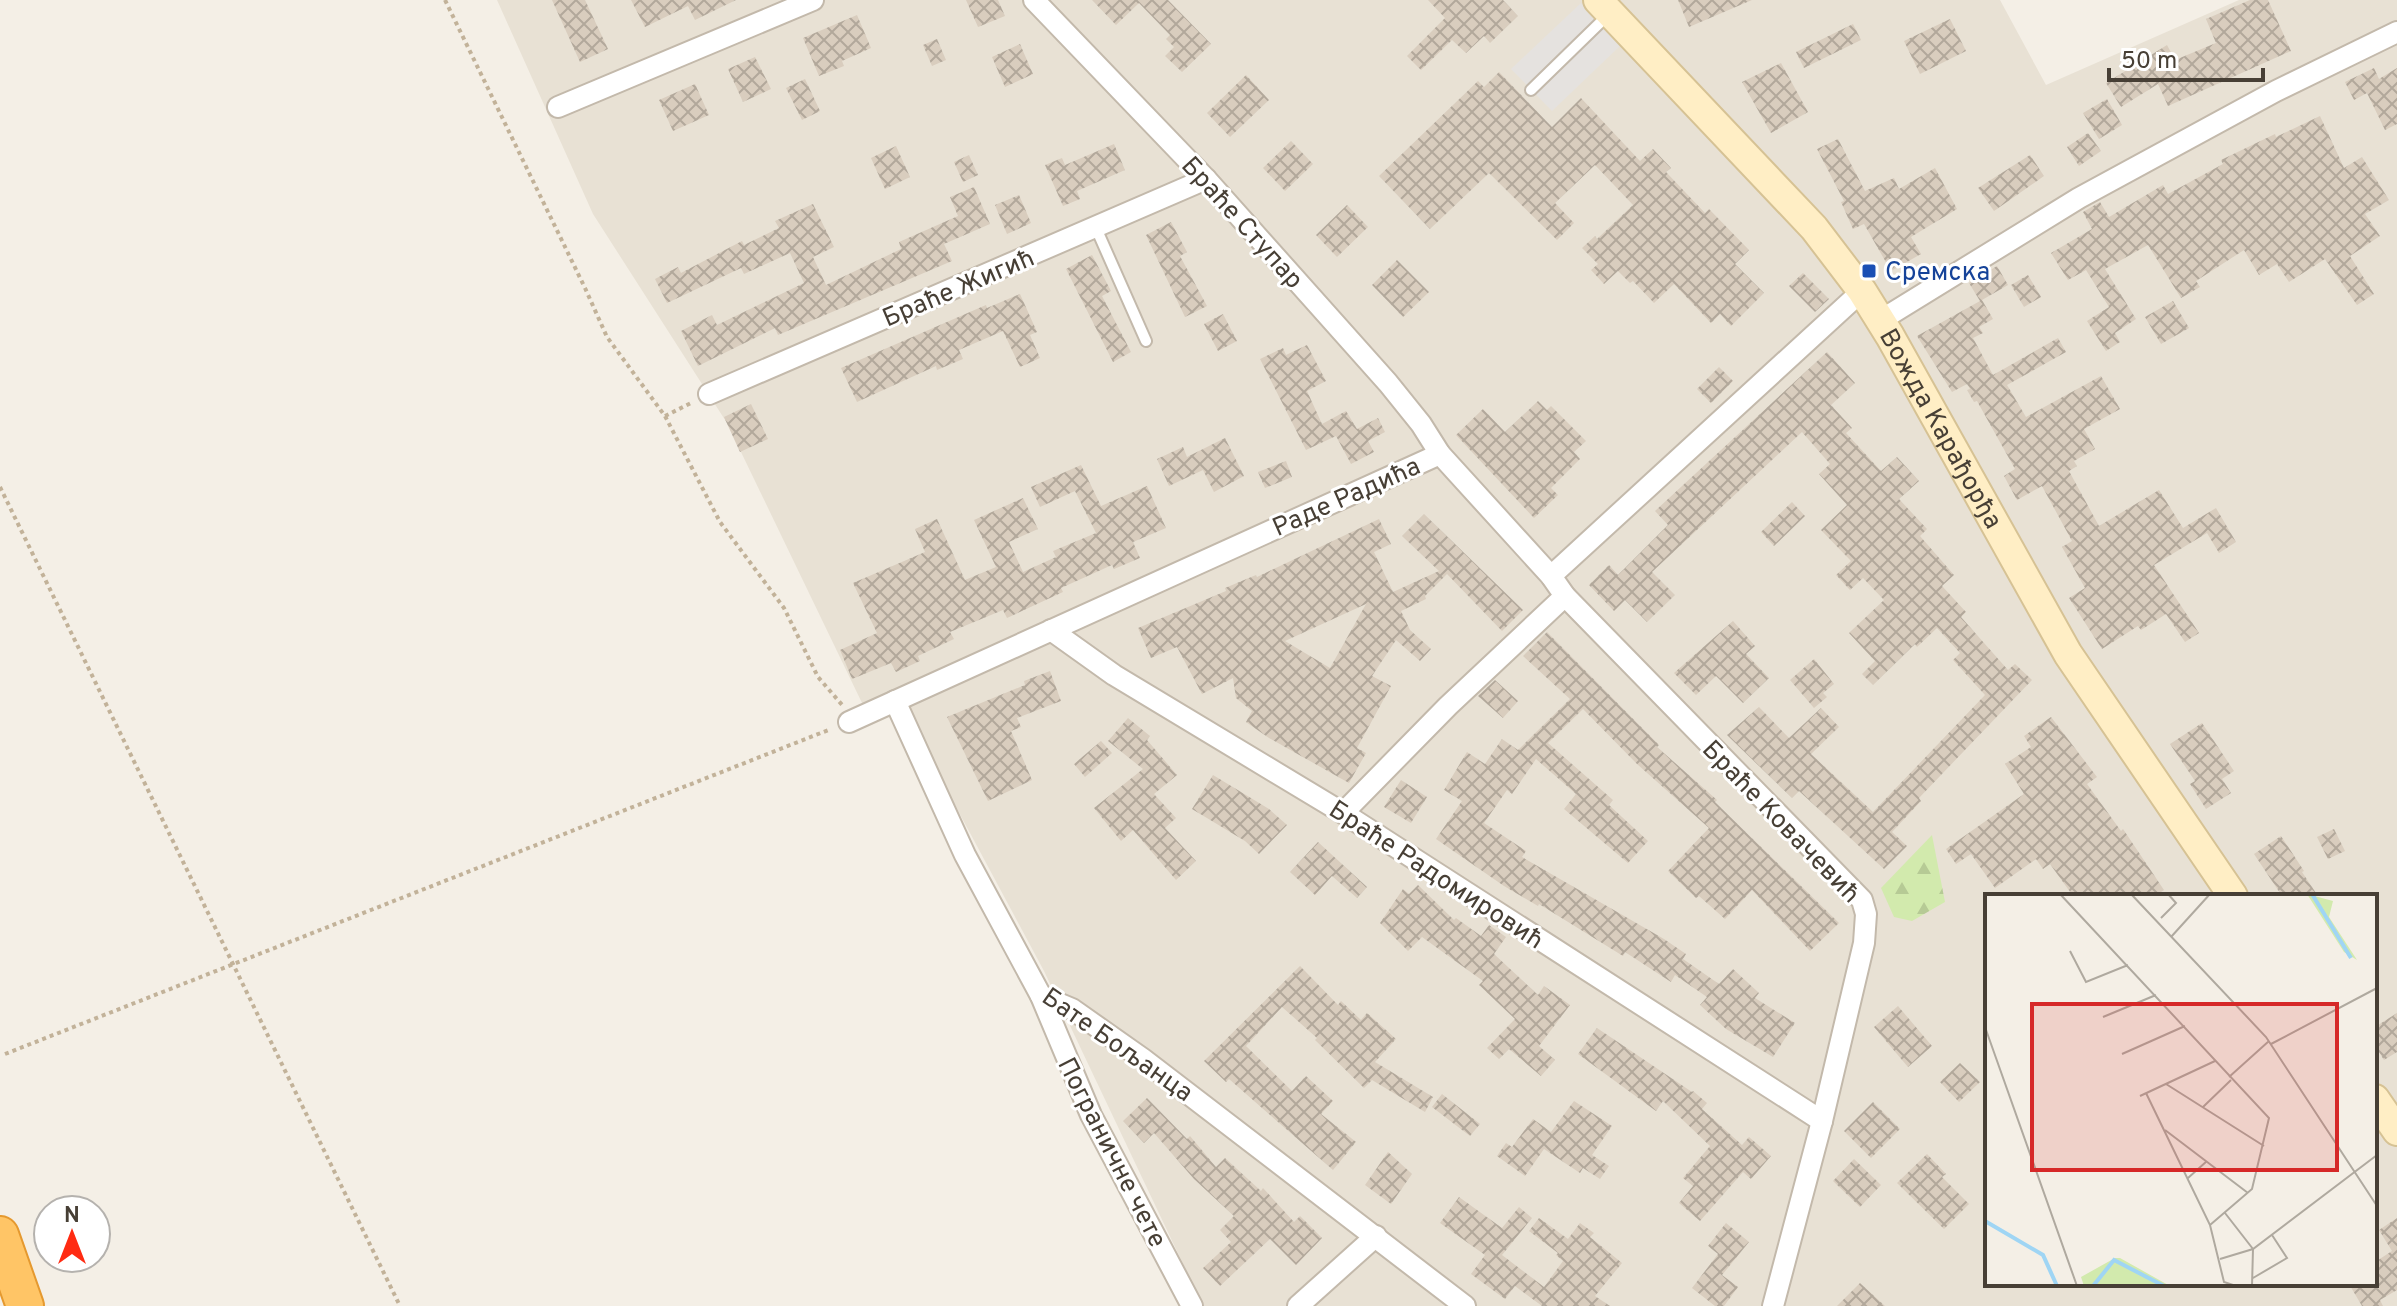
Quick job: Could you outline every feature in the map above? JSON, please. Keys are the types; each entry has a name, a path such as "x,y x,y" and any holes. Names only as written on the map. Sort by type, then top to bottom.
{"highway":[{"path":"0,1235 25,1306"}],"main road":[{"name":"Вожда Карађорђа","path":"1605,6 1803,216 1862,291 2068,654 2232,894"},
{"path":"2377,1102 2397,1131"}],"street":[{"path":"558,107 813,0"},
{"name":"Браће Ступар","path":"1034,0 1206,179 1388,383 1440,454"},
{"path":"1881,320 2079,198 2276,91 2397,32"},
{"name":"Браће Жигић","path":"709,394 1206,179"},
{"path":"1551,576 1862,291"},
{"name":"Раде Радића","path":"856,719 1440,454 1551,576"},
{"name":"Браће Ковачевић","path":"1551,576 1565,596 1862,900 1866,914 1864,943 1822,1121 1773,1306"},
{"path":"1343,813 1448,706 1565,596"},
{"name":"Браће Радомировић","path":"1051,630 1114,675 1343,813 1822,1121"},
{"name":"Бате Бољанца","path":"895,701 965,855 1041,996 1072,1009 1143,1059 1465,1306"},
{"name":"Пограничне чете","path":"1041,996 1091,1115 1192,1306"},
{"path":"1298,1306 1376,1236"}],"lane":[{"path":"1531,90 1605,6"},
{"path":"1096,228 1146,341"}],"path":[{"path":"5,1054 856,719 818,677 784,608 720,522 665,416 600,325 445,0"},
{"path":"665,416 709,394"},
{"path":"0,487 400,1306"}],"shaded area":[{"path":"497,0 2000,0 2046,85 2239,0 2397,0 2397,1306 1203,1306 1044,971 896,695 863,705 727,423 593,214"},
{"path":"1581,3 1621,45 1552,111 1511,69"}],"green space":[{"path":"1932,835 1945,902 1912,921 1894,917 1881,888"}],"building":[{"path":"552,0 585,0 608,49 580,62"},
{"path":"631,0 736,0 695,20 688,6 645,27"},
{"path":"966,0 998,0 1005,16 978,27"},
{"path":"1092,0 1168,0 1211,44 1182,72 1165,56 1174,47 1166,39 1170,35 1139,3 1116,25"},
{"path":"1428,0 1503,0 1518,16 1490,43 1484,36 1466,53 1452,40 1421,70 1407,56 1445,18"},
{"path":"1678,0 1752,0 1689,27"},
{"path":"2250,0 2268,0 2291,51 2168,106 2158,84 2121,107 2106,83 2167,45 2175,60 2216,43 2206,19"},
{"path":"857,15 871,48 842,61 844,66 819,76 803,38"},
{"path":"1950,19 1966,51 1920,74 1904,41"},
{"path":"1853,24 1861,40 1804,68 1796,52"},
{"path":"937,39 946,60 932,66 923,45"},
{"path":"1020,44 1033,74 1005,87 992,57"},
{"path":"755,57 771,89 743,102 728,69"},
{"path":"1781,63 1808,112 1771,133 1742,82"},
{"path":"2374,68 2379,79 2397,68 2397,124 2385,130 2367,93 2354,100 2345,82"},
{"path":"1499,72 1552,127 1581,98 1640,161 1653,149 1671,168 1666,172 1705,213 1709,209 1749,250 1735,264 1764,293 1731,326 1720,314 1711,323 1674,284 1654,303 1633,281 1630,283 1618,271 1604,284 1591,270 1598,264 1582,248 1595,236 1597,239 1633,205 1595,165 1555,203 1574,223 1557,240 1489,173 1430,229 1379,176 1478,81 1484,87"},
{"path":"1246,75 1269,100 1230,137 1207,113"},
{"path":"805,79 820,111 802,120 786,88"},
{"path":"695,84 709,115 673,131 659,100"},
{"path":"2107,99 2122,125 2099,139 2083,113"},
{"path":"2320,116 2344,168 2362,157 2389,200 2365,214 2380,236 2350,256 2374,294 2357,305 2325,259 2289,282 2277,264 2259,275 2244,250 2196,281 2200,287 2181,298 2148,245 2105,269 2136,319 2115,333 2120,342 2106,351 2087,321 2109,307 2086,270 2068,280 2051,253 2092,229 2083,212 2100,202 2109,217 2163,185 2168,194 2223,164 2221,160"},
{"path":"2088,133 2101,151 2079,166 2067,147"},
{"path":"1838,139 1865,191 1894,178 1899,189 1935,168 1957,209 1911,237 1921,254 1891,271 1864,224 1853,229 1841,202 1844,201 1817,149"},
{"path":"1291,141 1313,164 1285,191 1263,168"},
{"path":"1114,144 1125,170 1077,191 1080,199 1063,206 1045,165 1062,158 1065,165"},
{"path":"896,146 910,177 885,189 871,158"},
{"path":"969,155 978,175 963,182 954,162"},
{"path":"2030,155 2044,176 1994,211 1978,188"},
{"path":"974,187 990,224 944,244 952,261 778,335 775,328 698,366 681,331 712,315 717,325 804,283 790,253 744,274 741,268 667,303 655,279 678,267 681,273 742,241 744,245 779,228 775,221 813,204 834,247 813,257 826,285 901,249 899,242 958,216 950,197"},
{"path":"1019,195 1031,223 1007,234 995,205"},
{"path":"1347,205 1368,227 1337,257 1316,235"},
{"path":"1171,222 1187,252 1180,256 1207,306 1185,317 1146,235"},
{"path":"1092,255 1111,291 1102,296 1131,352 1113,362 1066,269"},
{"path":"1397,260 1429,292 1403,317 1372,285"},
{"path":"1997,266 2008,285 1982,300 1993,319 1979,327 1983,333 1973,338 1993,375 2058,338 2066,352 2007,385 2026,417 2101,376 2120,409 2084,429 2095,449 2074,461 2077,466 2069,471 2099,526 2159,490 2183,528 2216,508 2236,542 2219,553 2207,533 2154,565 2199,633 2185,642 2166,614 2141,630 2138,626 2102,649 2069,598 2085,588 2062,547 2072,541 2042,486 2017,500 2004,476 2015,469 1977,401 1974,402 1967,390 1970,389 1967,384 1952,392 1917,336 1980,301 1969,283"},
{"path":"1803,273 1829,299 1815,312 1789,286"},
{"path":"2028,275 2041,297 2024,307 2011,285"},
{"path":"1020,294 1037,332 1030,335 1040,358 1020,367 1003,331 959,350 963,359 937,370 936,366 857,402 841,368 986,305 987,308"},
{"path":"2173,301 2189,328 2161,344 2145,317"},
{"path":"1223,314 1237,341 1218,351 1204,324"},
{"path":"1307,345 1326,381 1307,391 1322,424 1346,411 1357,429 1378,418 1385,432 1368,441 1374,452 1351,464 1336,436 1306,450 1260,359 1283,348 1286,355"},
{"path":"1827,352 1855,383 1831,405 1852,428 1846,433 1881,471 1897,457 1919,481 1899,499 1927,529 1920,536 1954,575 1942,586 1966,612 1961,617 2008,670 2015,664 2032,680 1919,798 1921,801 1892,832 1907,846 1884,869 1799,791 1792,798 1727,735 1759,707 1789,738 1821,708 1839,727 1811,754 1873,812 1985,695 1953,660 1960,653 1937,628 1917,647 1915,644 1873,685 1862,674 1875,661 1849,633 1884,600 1863,578 1850,590 1836,575 1851,561 1821,530 1847,505 1819,474 1830,464 1802,432 1652,572 1675,595 1647,622 1625,600 1614,611 1589,585 1609,565 1618,575 1668,525 1655,511"},
{"path":"1719,367 1733,381 1711,403 1697,389"},
{"path":"1538,401 1547,410 1551,406 1586,441 1574,452 1580,459 1551,488 1558,495 1534,518 1456,435 1483,409 1505,432"},
{"path":"751,404 768,439 740,452 724,417"},
{"path":"1225,438 1244,476 1214,492 1203,470 1169,486 1157,459 1183,447 1187,457"},
{"path":"1286,461 1292,477 1265,488 1258,472"},
{"path":"1081,465 1101,506 1147,486 1166,528 1133,542 1140,558 1114,569 1112,565 1061,588 1063,592 1007,618 1003,610 950,632 954,639 918,656 920,661 896,672 891,663 852,679 840,650 877,633 853,583 925,552 915,529 937,519 965,580 996,567 974,520 1023,498 1038,529 1009,542 1023,572 1056,557 1053,551 1096,533 1075,491 1040,507 1031,487"},
{"path":"1792,502 1805,516 1774,546 1761,532"},
{"path":"1424,514 1523,610 1502,631 1447,574 1425,596 1426,599 1401,611 1410,630 1431,649 1420,661 1396,640 1372,676 1391,686 1357,748 1366,753 1349,783 1246,722 1252,711 1236,698 1233,678 1202,694 1177,647 1151,658 1138,628 1226,591 1225,588 1257,577 1379,519 1391,544 1374,552 1393,592 1439,571 1402,536","holes":["1366,604 1330,668 1285,641"]},
{"path":"1733,621 1755,646 1746,654 1769,678 1743,703 1716,676 1696,695 1674,673"},
{"path":"1547,632 1659,745 1657,747 1717,800 1715,802 1839,923 1810,951 1752,890 1725,919 1699,896 1696,898 1668,871 1709,828 1637,764 1583,709 1548,743 1613,800 1609,805 1648,841 1628,863 1564,809 1576,794 1536,759 1512,794 1507,790 1484,823 1526,851 1522,857 1664,939 1686,954 1683,959 1719,984 1733,969 1759,993 1755,998 1795,1023 1773,1057 1726,1029 1700,1005 1707,997 1675,975 1671,982 1625,952 1623,956 1504,886 1436,839 1462,801 1444,790 1467,752 1485,764 1502,739 1518,750 1570,699 1523,656"},
{"path":"1814,659 1834,684 1823,693 1827,697 1814,708 1790,680"},
{"path":"1050,671 1061,701 1017,718 1021,727 1011,731 1032,780 988,801 947,717 1025,685 1024,681"},
{"path":"1495,680 1518,701 1503,718 1478,696"},
{"path":"2051,717 2097,777 2087,784 2121,831 2123,829 2164,890 2158,894 2072,894 2050,864 2043,869 2036,859 1995,888 1971,854 1956,864 1946,849 2024,794 2005,764 2031,747 2024,736"},
{"path":"1128,718 1150,736 1147,740 1177,775 1154,794 1176,818 1165,828 1196,861 1176,880 1133,830 1121,841 1094,808 1143,769 1108,741"},
{"path":"2202,723 2234,771 2222,779 2231,793 2206,809 2190,784 2195,781 2170,744"},
{"path":"1101,741 1112,753 1085,777 1074,764"},
{"path":"1213,775 1269,809 1287,825 1259,854 1245,841 1192,809"},
{"path":"1401,780 1427,797 1411,823 1384,807"},
{"path":"2334,829 2345,851 2328,859 2317,837"},
{"path":"2281,836 2317,894 2281,894 2254,854"},
{"path":"1318,842 1367,887 1357,898 1332,876 1315,895 1290,872"},
{"path":"1418,885 1454,920 1456,918 1481,936 1489,925 1506,937 1494,954 1538,995 1544,986 1570,1005 1539,1046 1555,1060 1541,1076 1509,1049 1499,1059 1487,1048 1515,1019 1479,985 1483,981 1422,937 1408,951 1380,923 1403,889 1409,894"},
{"path":"1300,966 1338,1005 1341,1001 1361,1020 1367,1013 1396,1039 1375,1062 1433,1097 1425,1112 1372,1080 1364,1088 1315,1040 1317,1038 1282,1007 1246,1046 1292,1091 1306,1076 1333,1101 1321,1114 1356,1142 1333,1170 1204,1061"},
{"path":"1898,1006 1932,1046 1908,1067 1874,1027"},
{"path":"2397,1013 2397,1052 2384,1060 2377,1049 2377,1026"},
{"path":"1597,1028 1693,1091 1707,1103 1702,1109 1742,1145 1749,1137 1771,1156 1751,1179 1743,1172 1700,1221 1679,1203 1693,1186 1683,1178 1710,1146 1663,1101 1656,1111 1578,1054"},
{"path":"1960,1063 1980,1082 1959,1102 1940,1082"},
{"path":"1442,1094 1480,1124 1470,1136 1432,1107"},
{"path":"1147,1098 1187,1139 1190,1136 1216,1167 1225,1158 1261,1191 1263,1188 1294,1222 1300,1216 1322,1238 1296,1265 1270,1239 1220,1286 1203,1268 1231,1242 1220,1230 1234,1216 1194,1179 1154,1133 1144,1143 1123,1121"},
{"path":"1574,1101 1612,1126 1592,1155 1609,1166 1600,1179 1583,1168 1580,1173 1544,1149 1525,1176 1497,1156 1506,1143 1512,1147 1533,1119 1551,1132"},
{"path":"1873,1102 1900,1129 1871,1158 1844,1131"},
{"path":"1388,1152 1412,1174 1391,1204 1365,1185"},
{"path":"1927,1154 1946,1174 1942,1177 1969,1204 1944,1229 1897,1183"},
{"path":"1854,1159 1881,1185 1860,1207 1833,1181"},
{"path":"1459,1197 1502,1228 1519,1207 1532,1218 1502,1255 1544,1287 1563,1261 1556,1255 1558,1253 1529,1231 1539,1218 1568,1239 1580,1223 1594,1233 1590,1237 1622,1263 1595,1296 1610,1306 1542,1306 1515,1286 1505,1299 1471,1274 1485,1255 1440,1223"},
{"path":"2397,1218 2397,1290 2380,1300 2383,1306 2362,1306 2350,1286 2377,1286 2377,1261 2392,1251 2379,1230"},
{"path":"1726,1223 1749,1242 1722,1275 1738,1287 1724,1306 1715,1306 1692,1288 1718,1254 1708,1246"},
{"path":"1860,1283 1885,1306 1837,1306"}],"place":[{"name":"Сремска","path":"1869,271"}]}
